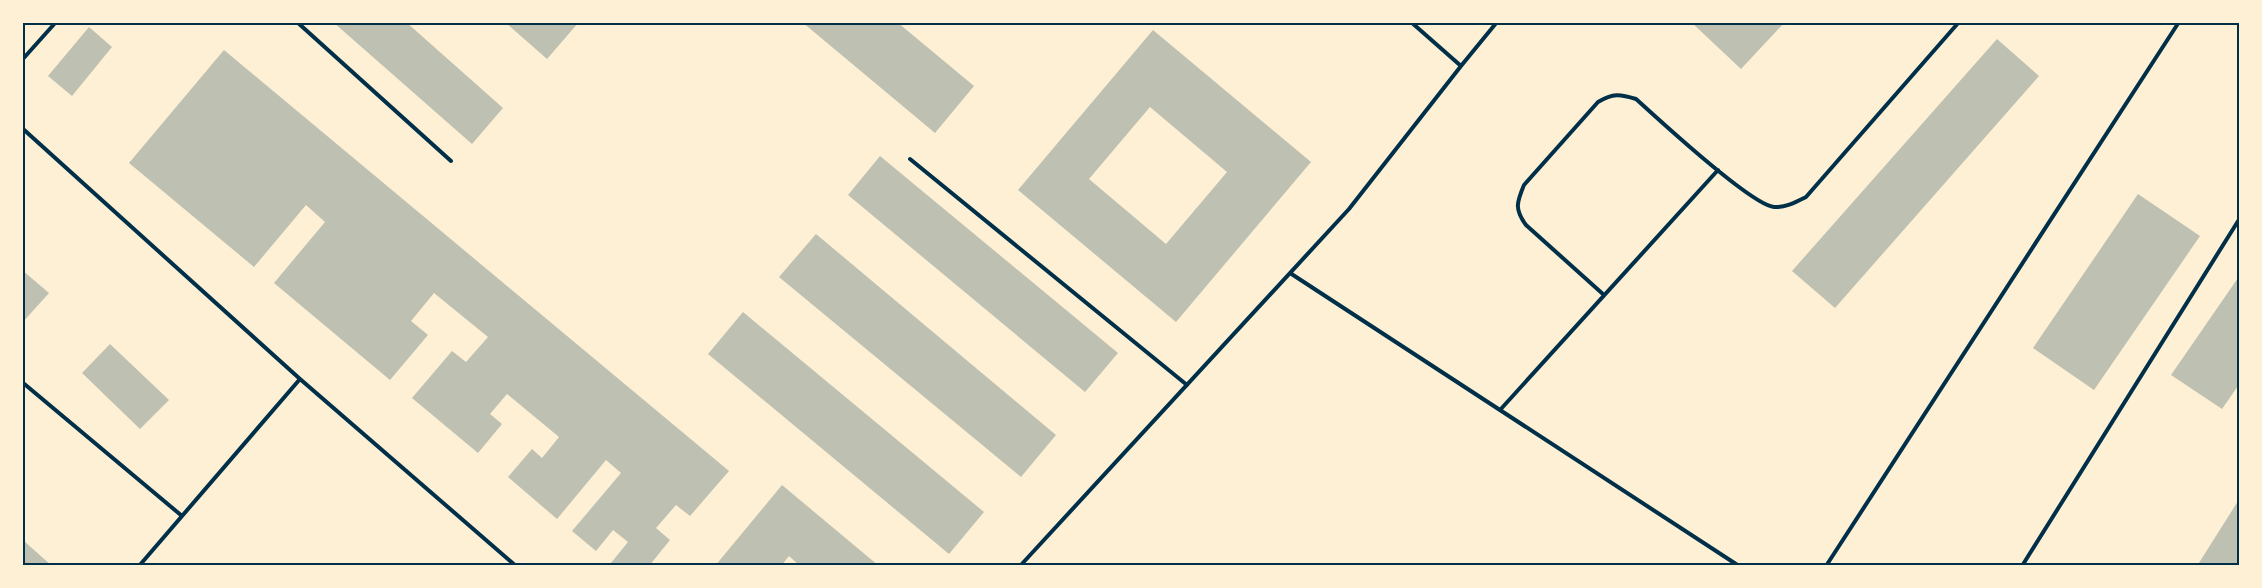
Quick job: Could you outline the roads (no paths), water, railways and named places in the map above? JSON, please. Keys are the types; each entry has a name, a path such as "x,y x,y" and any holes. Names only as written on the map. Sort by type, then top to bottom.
{"lane":[{"path":"22,60 56,22"},
{"path":"297,22 451,161"},
{"path":"1412,22 1461,66"},
{"path":"1020,566 1349,208 1497,22"},
{"path":"1604,295 1526,225 1518,214 1518,199 1524,185 1598,102 1609,96 1620,94 1636,100 1755,199 1772,207 1789,205 1806,197 1959,22"},
{"path":"1826,566 2179,22"},
{"path":"22,128 300,379 516,566"},
{"path":"910,159 1187,385"},
{"path":"1500,410 1718,170"},
{"path":"2022,566 2240,218"},
{"path":"1290,273 1739,566"},
{"path":"138,566 300,379"},
{"path":"22,382 182,516"}]}
